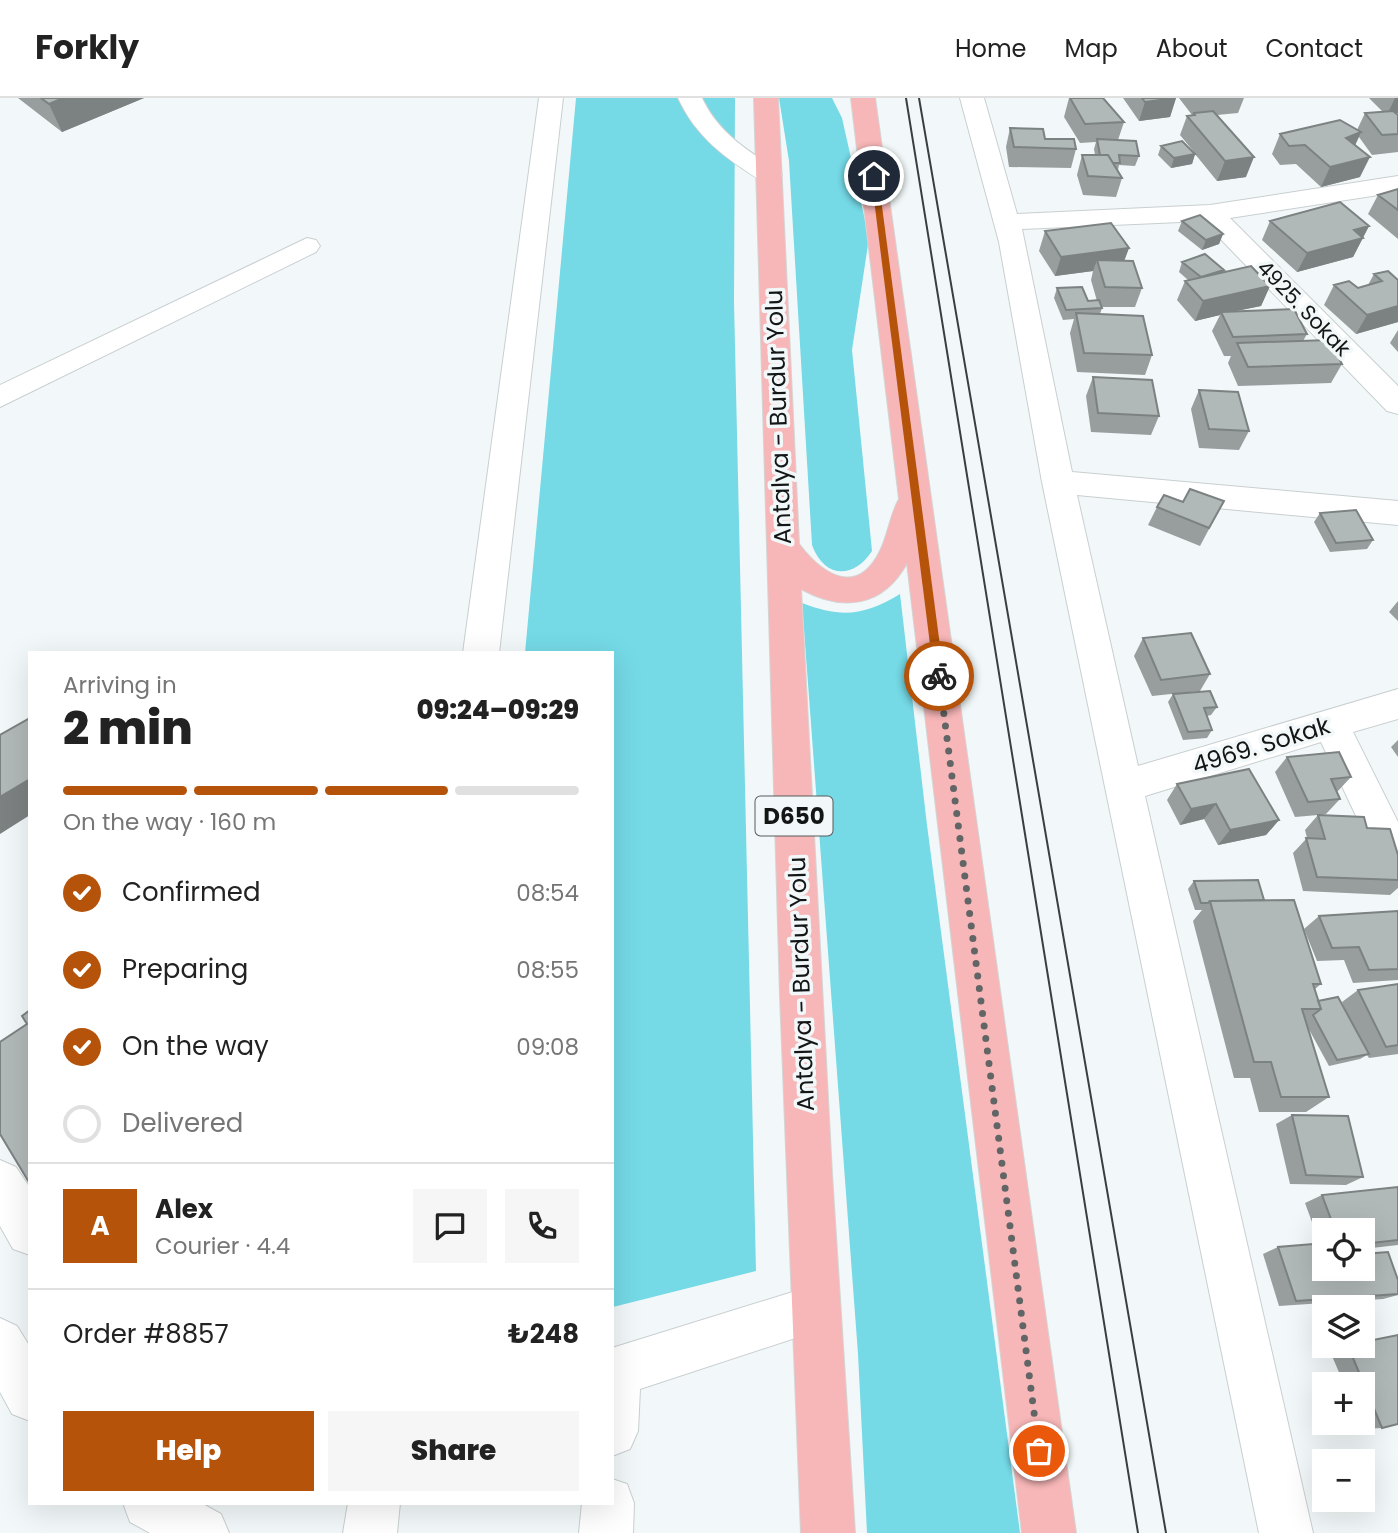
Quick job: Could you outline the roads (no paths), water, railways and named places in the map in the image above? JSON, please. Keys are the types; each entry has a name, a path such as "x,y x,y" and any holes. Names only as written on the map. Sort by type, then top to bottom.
{"highway":[{"name":"Antalya - Burdur Yolu","path":"766,98 815,1309 828,1533"},
{"path":"863,104 1049,1533"},
{"path":"782,545 806,575 821,585 845,591 865,588 884,573 901,545 915,493"}],"street":[{"path":"481,651 551,98"},
{"path":"690,98 696,112 725,148 769,175"},
{"path":"972,98 1006,222 1058,482 1286,1533"},
{"path":"1006,222 1210,213 1398,184"},
{"name":"4925. Sokak","path":"1210,213 1398,404"},
{"path":"0,397 307,246"},
{"path":"1058,482 1398,513"},
{"name":"4969. Sokak","path":"1124,786 1398,704"},
{"path":"1331,724 1398,863"},
{"path":"0,1183 28,1229"},
{"path":"614,1373 815,1309"},
{"path":"0,1343 28,1392"},
{"path":"153,1505 202,1533"},
{"path":"370,1533 374,1505"},
{"path":"606,1533 608,1505"}],"tram line":[{"path":"906,98 1138,1533"},
{"path":"919,98 1166,1533"}]}
